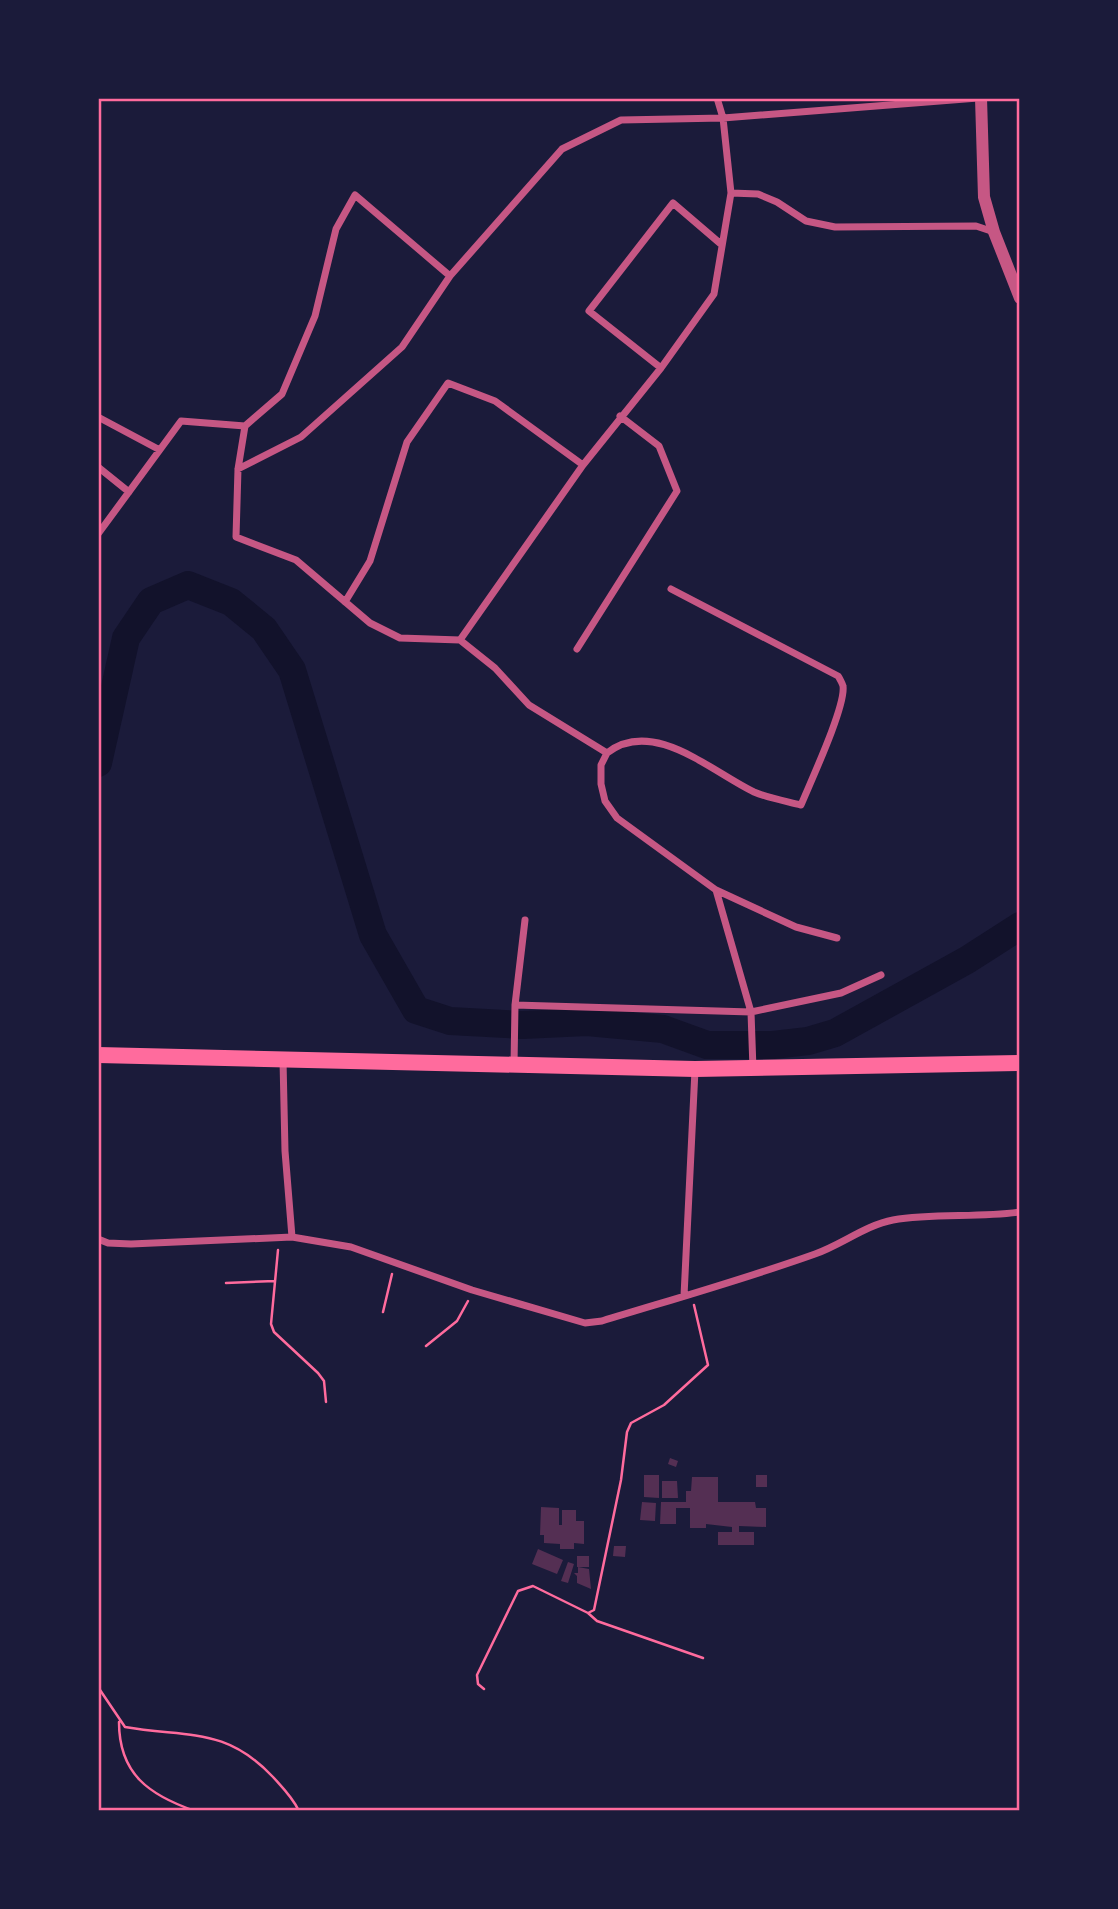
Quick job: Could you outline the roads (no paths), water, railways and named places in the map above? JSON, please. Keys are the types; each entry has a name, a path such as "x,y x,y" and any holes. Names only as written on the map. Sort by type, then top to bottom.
{"main road":[{"path":"98,1055 283,1059 514,1059 695,1069 752,1064 1020,1063"}],"street":[{"path":"460,640 583,465 661,368 714,294 730,193 723,118 717,98"},
{"path":"238,469 301,438 402,347 450,276 562,149 621,120 723,118 979,98 985,197 994,232 1020,298"},
{"path":"730,193 758,194 777,202 806,221 835,227 976,226 994,232"},
{"path":"450,276 355,195 336,229 315,316 282,394 245,426 238,469 236,537 296,560 370,623 400,638 460,640 495,668 529,705 607,753"},
{"path":"661,368 589,311 673,203 722,245"},
{"path":"345,602 370,561 407,442 448,383 495,401 583,465"},
{"path":"577,649 677,491 659,446 620,416"},
{"path":"98,417 159,449"},
{"path":"98,534 181,421 245,426"},
{"path":"98,467 129,492"},
{"path":"671,589 838,677 843,686 841,701 801,805 756,793 666,745 640,741 619,744 607,753 601,765 605,801 617,818 716,890 796,927 837,938"},
{"path":"716,890 753,1021 752,1064"},
{"path":"514,1059 515,1009 525,920"},
{"path":"515,1009 751,1012 841,993 881,975"},
{"path":"283,1059 285,1152 292,1237"},
{"path":"688,1296 695,1069"},
{"path":"98,1239 108,1243 131,1244 292,1237 351,1247 472,1290 585,1323 602,1321 730,1285 831,1249 893,1220 985,1217 1020,1212"}],"waterway":[{"path":"98,763 126,638 151,601 188,585 231,602 264,629 292,670 373,935 416,1010 450,1021 522,1025 587,1022 663,1029 707,1045 773,1045 808,1041 835,1033 967,960 1020,926"}]}
